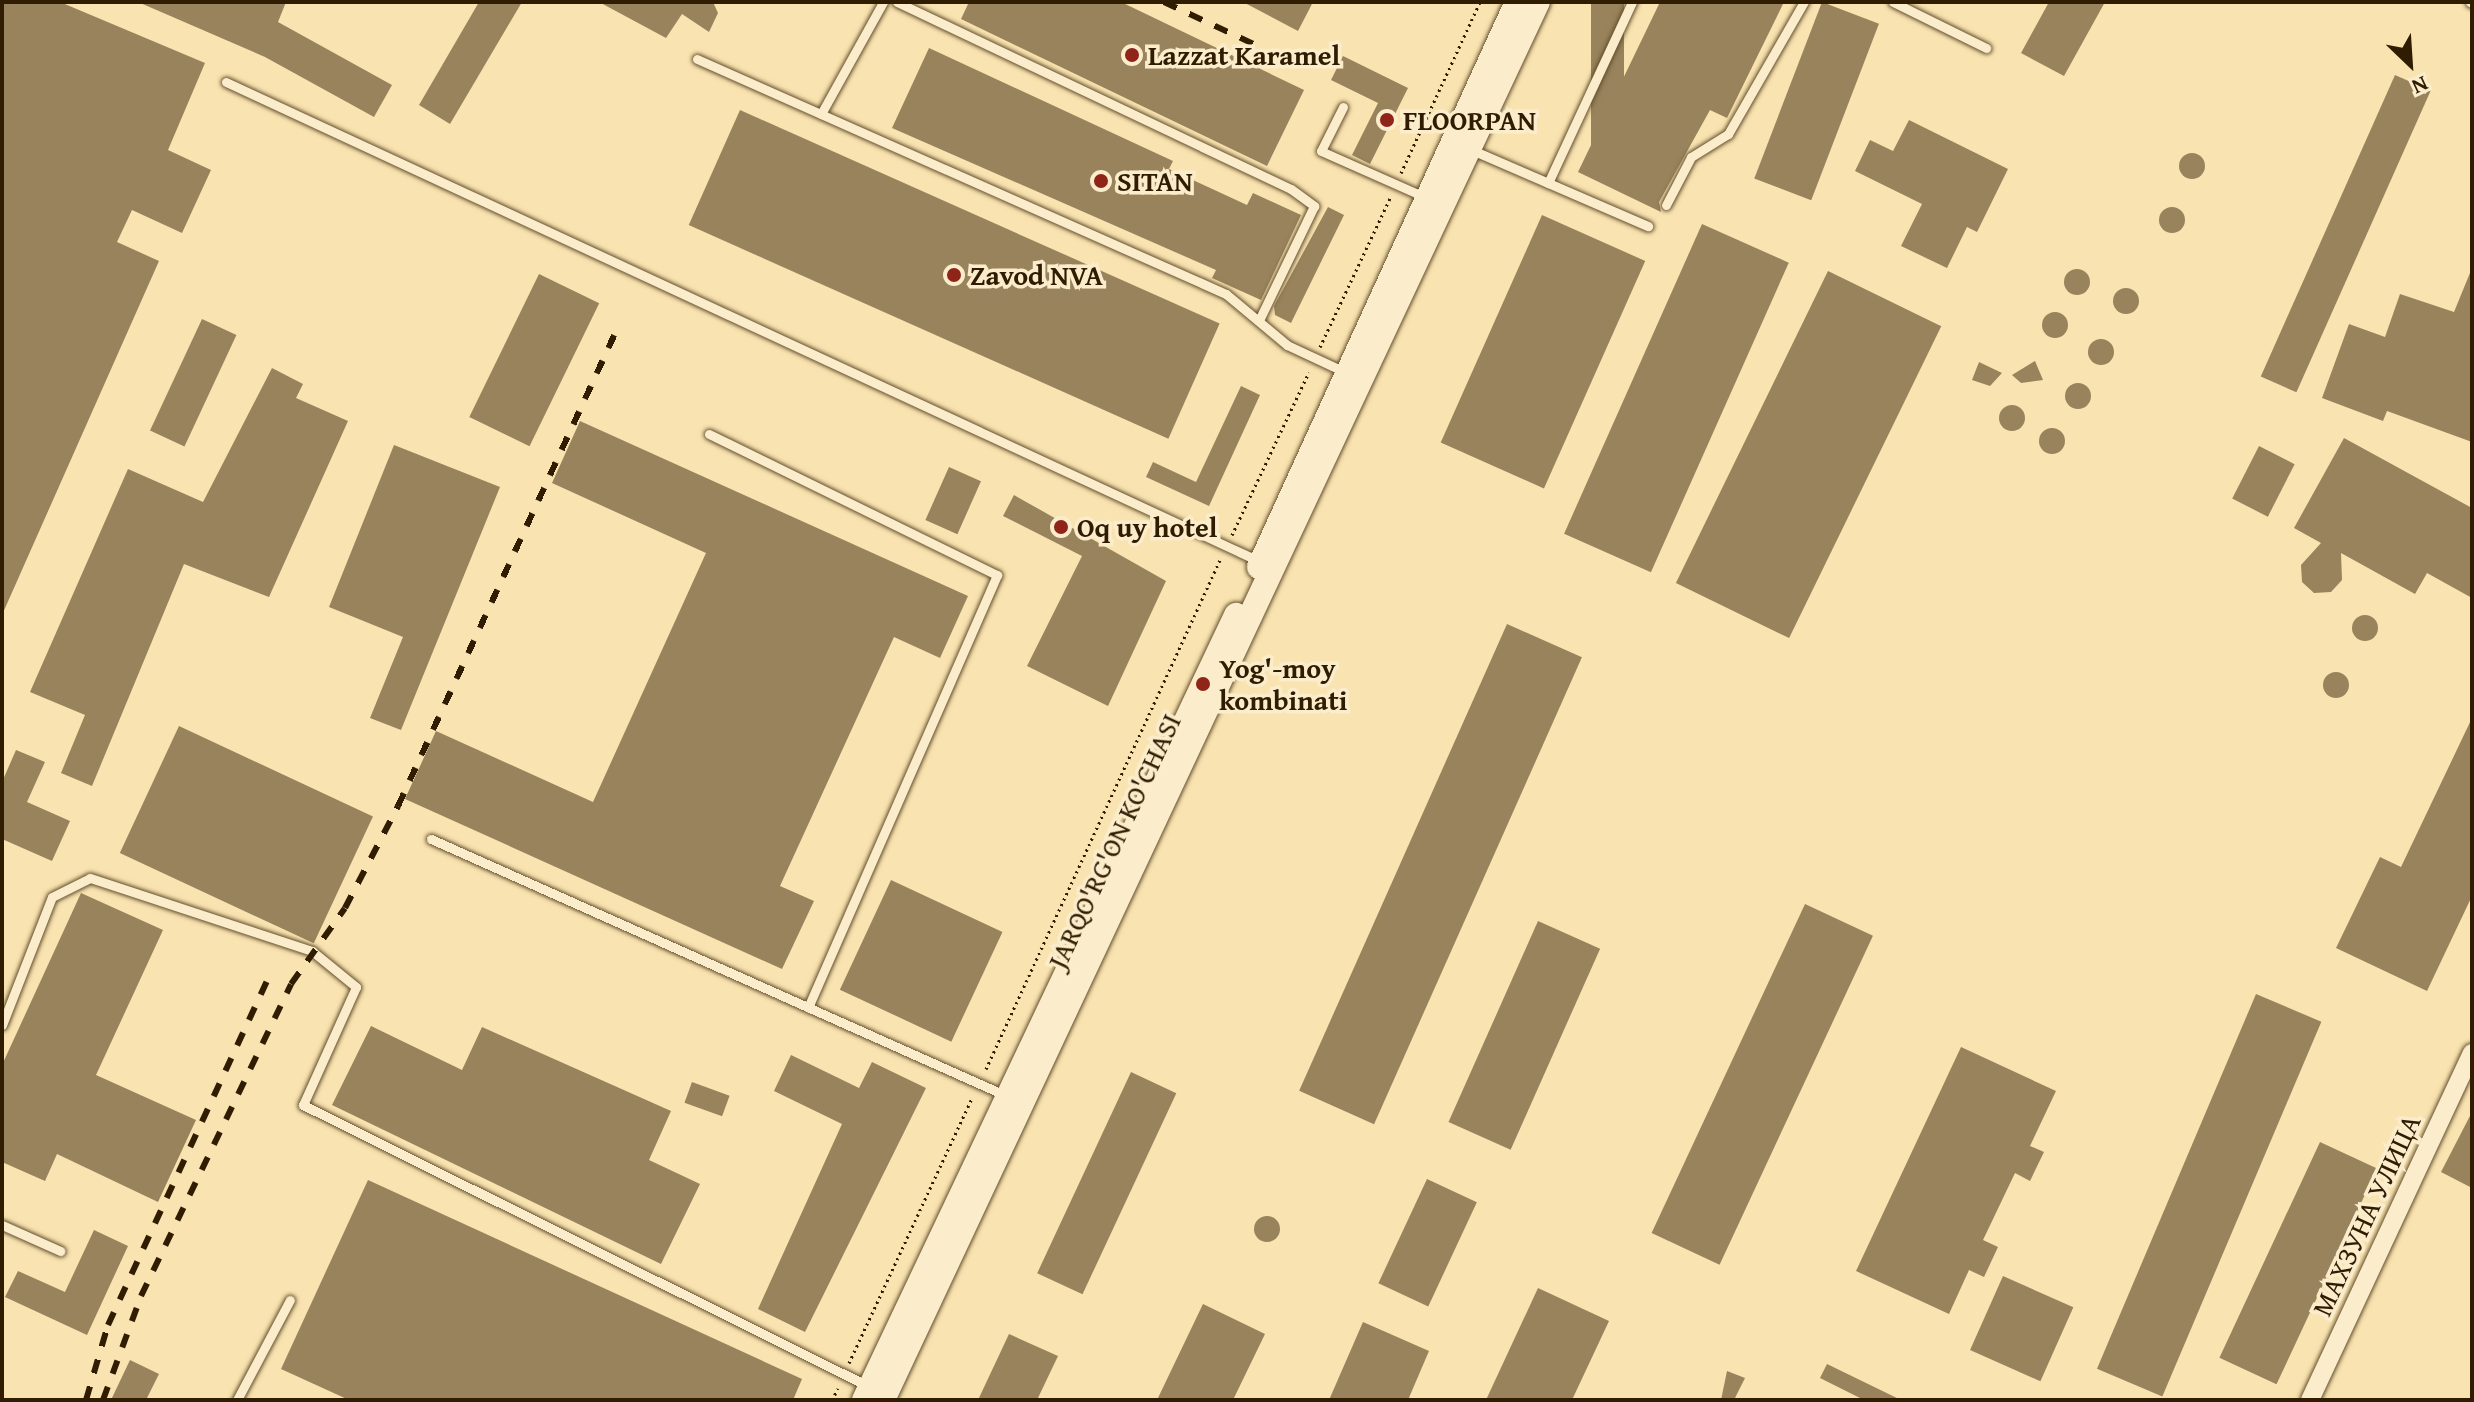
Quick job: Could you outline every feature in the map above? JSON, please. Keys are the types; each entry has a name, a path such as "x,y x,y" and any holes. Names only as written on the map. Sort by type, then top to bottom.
{"main road":[{"name":"JARQO'RG'ON KO'CHASI","path":"872,1396 1007,1096 1269,565 1347,373 1517,2"},
{"name":"JARQO'RG'ON KO'CHASI","path":"872,1396 1538,2"}],"street":[{"name":"МАХЗУНА УЛИЦА","path":"2310,1400 2472,1053"}],"lane":[{"path":"821,114 883,2"},
{"path":"897,2 1291,189 1314,206 1260,318"},
{"path":"1548,183 1632,2"},
{"path":"1666,205 1691,157 1728,134 1804,2"},
{"path":"1893,2 1986,48"},
{"path":"697,59 1226,294 1260,318 1287,345 1347,373"},
{"path":"226,82 1269,565"},
{"path":"1343,107 1321,151 1427,198"},
{"path":"1469,149 1648,226"},
{"path":"709,434 997,575 808,1007"},
{"path":"431,839 1007,1096"},
{"path":"2,1025 52,897 90,878 312,951 356,987 303,1105 843,1376 872,1396"},
{"path":"2,1225 60,1251"},
{"path":"237,1400 290,1300"}],"path":[{"path":"832,1400 1480,2"}],"building":[{"path":"2,2 60,2 205,63 168,150 211,170 182,233 132,210 117,242 159,261 2,615"},
{"path":"138,2 286,2 278,22 392,85 374,117 265,57"},
{"path":"479,2 522,2 450,124 419,105"},
{"path":"599,2 713,2 718,13 709,32 682,14 666,38"},
{"name":"Lazzat Karamel","path":"969,2 1121,2 1304,90 1267,166 961,19"},
{"path":"1243,2 1313,2 1298,31"},
{"path":"1591,2 1624,2 1624,146 1591,146"},
{"path":"1660,2 1784,2 1727,118 1710,110 1659,202 1661,212 1578,172"},
{"path":"1822,2 1879,24 1811,200 1754,178"},
{"path":"2049,2 2105,2 2064,76 2021,53"},
{"name":"SITAN","path":"929,48 1173,161 1169,169 1247,205 1253,193 1301,215 1261,300 1212,278 1216,270 892,128"},
{"path":"1343,56 1408,88 1370,164 1352,155 1378,103 1331,80"},
{"path":"2395,75 2431,91 2296,392 2261,376"},
{"name":"Zavod NVA","path":"740,110 1220,324 1168,439 689,225"},
{"path":"1909,120 2008,169 1977,232 1967,227 1947,268 1901,246 1922,204 1855,171 1870,140 1893,151"},
{"path":"2192,153 2201,157 2205,166 2201,175 2192,179 2183,175 2179,166 2183,157"},
{"path":"1328,207 1344,215 1291,323 1275,315 1274,306"},
{"path":"2172,207 2181,211 2185,220 2181,229 2172,233 2163,229 2159,220 2163,211"},
{"path":"1542,215 1645,261 1544,488 1441,442"},
{"path":"1702,224 1789,263 1651,572 1564,534"},
{"path":"2472,268 2472,442 2387,411 2383,421 2322,398 2349,324 2385,337 2400,294 2454,312"},
{"path":"2077,269 2086,273 2090,282 2086,291 2077,295 2068,291 2064,282 2068,273"},
{"path":"1828,271 1941,326 1789,638 1676,583"},
{"path":"539,274 599,303 530,446 469,417"},
{"path":"2126,288 2135,292 2139,301 2135,310 2126,314 2117,310 2113,301 2117,292"},
{"path":"2055,312 2064,316 2068,325 2064,334 2055,338 2046,334 2042,325 2046,316"},
{"path":"202,319 236,335 184,447 150,430"},
{"path":"2101,339 2110,343 2114,352 2110,361 2101,365 2092,361 2088,352 2092,343"},
{"path":"2035,361 2043,380 2021,383 2012,375"},
{"path":"1979,362 2002,373 1990,386 1972,380"},
{"path":"272,368 303,384 296,398 348,421 269,597 184,564 92,786 61,773 85,715 30,692 128,469 203,502"},
{"path":"2078,383 2087,387 2091,396 2087,405 2078,409 2069,405 2065,396 2069,387"},
{"path":"1241,386 1260,395 1209,506 1146,477 1153,462 1196,482"},
{"path":"2012,405 2021,409 2025,418 2021,427 2012,431 2003,427 1999,418 2003,409"},
{"path":"580,421 968,596 940,658 894,637 780,886 814,901 782,969 405,799 436,731 593,802 706,553 552,483"},
{"path":"2052,428 2061,432 2065,441 2061,450 2052,454 2043,450 2039,441 2043,432"},
{"path":"2344,438 2472,508 2472,598 2427,573 2415,594 2341,553 2342,580 2331,592 2314,593 2302,582 2301,565 2321,543 2294,528"},
{"path":"394,445 500,487 401,730 370,718 403,637 329,607"},
{"path":"2259,446 2295,464 2268,517 2232,499"},
{"path":"949,467 981,481 957,534 925,520"},
{"path":"1014,495 1166,581 1108,706 1027,666 1082,556 1003,516"},
{"path":"2365,615 2374,619 2378,628 2374,637 2365,641 2356,637 2352,628 2356,619"},
{"path":"1507,624 1582,657 1374,1124 1299,1091"},
{"path":"2336,672 2345,676 2349,685 2345,694 2336,698 2327,694 2323,685 2327,676"},
{"path":"2472,718 2472,896 2427,991 2336,948 2380,857 2401,867"},
{"path":"179,726 373,816 314,943 120,853"},
{"path":"16,750 45,762 27,802 70,821 52,861 2,839 2,782"},
{"path":"891,880 1002,932 951,1042 840,990"},
{"path":"81,893 163,930 96,1075 196,1120 158,1202 57,1154 45,1181 2,1162 2,1065"},
{"path":"1805,904 1873,936 1720,1265 1652,1233"},
{"path":"1538,921 1600,949 1511,1150 1449,1122"},
{"path":"2256,994 2321,1022 2162,1396 2097,1369"},
{"path":"371,1026 462,1070 482,1027 671,1111 649,1160 700,1184 661,1264 332,1105"},
{"path":"1961,1047 2056,1091 2030,1146 2044,1152 2030,1181 2015,1173 1983,1240 1998,1247 1984,1277 1969,1270 1949,1314 1856,1271"},
{"path":"791,1055 859,1088 872,1062 926,1088 805,1332 758,1309 842,1124 774,1091"},
{"path":"1131,1072 1176,1093 1082,1294 1037,1273"},
{"path":"692,1082 730,1096 722,1116 684,1103"},
{"path":"2472,1112 2472,1188 2441,1172"},
{"path":"2320,1142 2377,1169 2277,1384 2219,1358"},
{"path":"1427,1179 1477,1202 1428,1306 1378,1283"},
{"path":"368,1180 802,1379 793,1400 349,1400 281,1369"},
{"path":"1267,1216 1276,1220 1280,1229 1276,1238 1267,1242 1258,1238 1254,1229 1258,1220"},
{"path":"94,1230 128,1246 87,1335 5,1297 18,1271 65,1292"},
{"path":"2003,1276 2073,1307 2040,1381 1970,1350"},
{"path":"1538,1288 1609,1321 1572,1400 1486,1400"},
{"path":"1203,1304 1265,1334 1233,1400 1157,1400"},
{"path":"1363,1322 1429,1351 1408,1400 1329,1400"},
{"path":"1009,1334 1058,1356 1037,1400 978,1400"},
{"path":"130,1360 159,1374 146,1400 111,1400"},
{"path":"1827,1364 1901,1400 1864,1400 1820,1378"},
{"path":"1727,1371 1745,1378 1734,1400 1721,1400"}],"railway":[{"path":"1164,2 1258,46"},
{"path":"103,1400 141,1296 291,984 345,908 398,806 618,327"},
{"path":"86,1400 108,1325 271,972"}],"place":[{"name":"Lazzat Karamel","path":"1132,55"},
{"name":"FLOORPAN","path":"1387,120"},
{"name":"SITAN","path":"1101,181"},
{"name":"Zavod NVA","path":"954,275"},
{"name":"Oq uy hotel","path":"1061,527"},
{"name":"Yog'-moy kombinati","path":"1203,684"}]}
